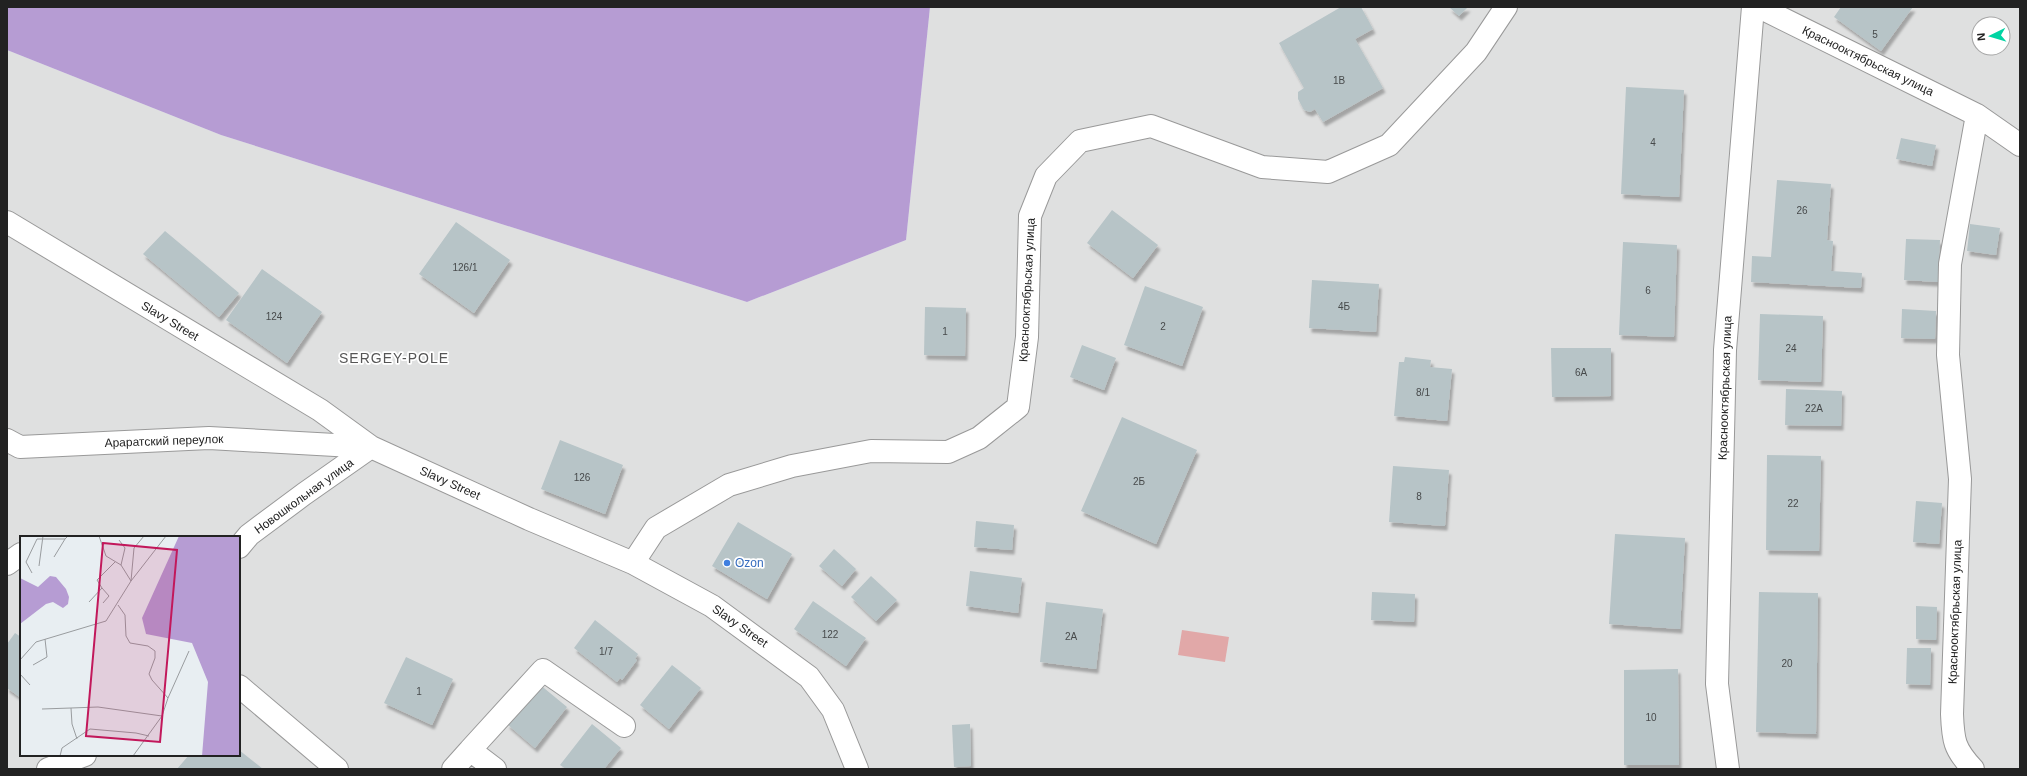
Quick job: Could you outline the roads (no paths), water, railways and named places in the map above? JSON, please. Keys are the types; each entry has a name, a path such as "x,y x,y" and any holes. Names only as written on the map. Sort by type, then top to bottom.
{"street":[{"name":"Краснооктябрьская улица","path":"633,563 656,528 729,485 792,466 871,451 948,452 979,438 1018,407 1027,337 1030,216 1046,176 1080,141 1151,126 1262,167 1328,172 1388,145 1476,52 1506,7"},
{"name":"Краснооктябрьская улица","path":"1728,769 1717,684 1725,350 1753,7"},
{"name":"Краснооктябрьская улица","path":"1759,7 1977,115 2020,145"},
{"name":"Краснооктябрьская улица","path":"1973,769 1965,761 1953,740 1952,714 1954,629 1960,479 1948,355 1950,264 1977,115"},
{"name":"Slavy Street","path":"7,222 320,410 371,448 529,519 633,563 712,606 809,677 833,710 857,769"},
{"name":"Араратский переулок","path":"11,444 209,438 371,448"},
{"name":"Новошкольная улица","path":"240,545 249,536 292,503 371,448"},
{"path":"7,564 20,555"},
{"path":"453,769 542,670 624,726"},
{"path":"240,687 337,769"},
{"path":"470,750 495,769"},
{"path":"48,769 82,756"}],"place":[{"name":"Ozon","path":"727,563"}],"district":[{"name":"SERGEY-POLE","path":"394,358"}]}
